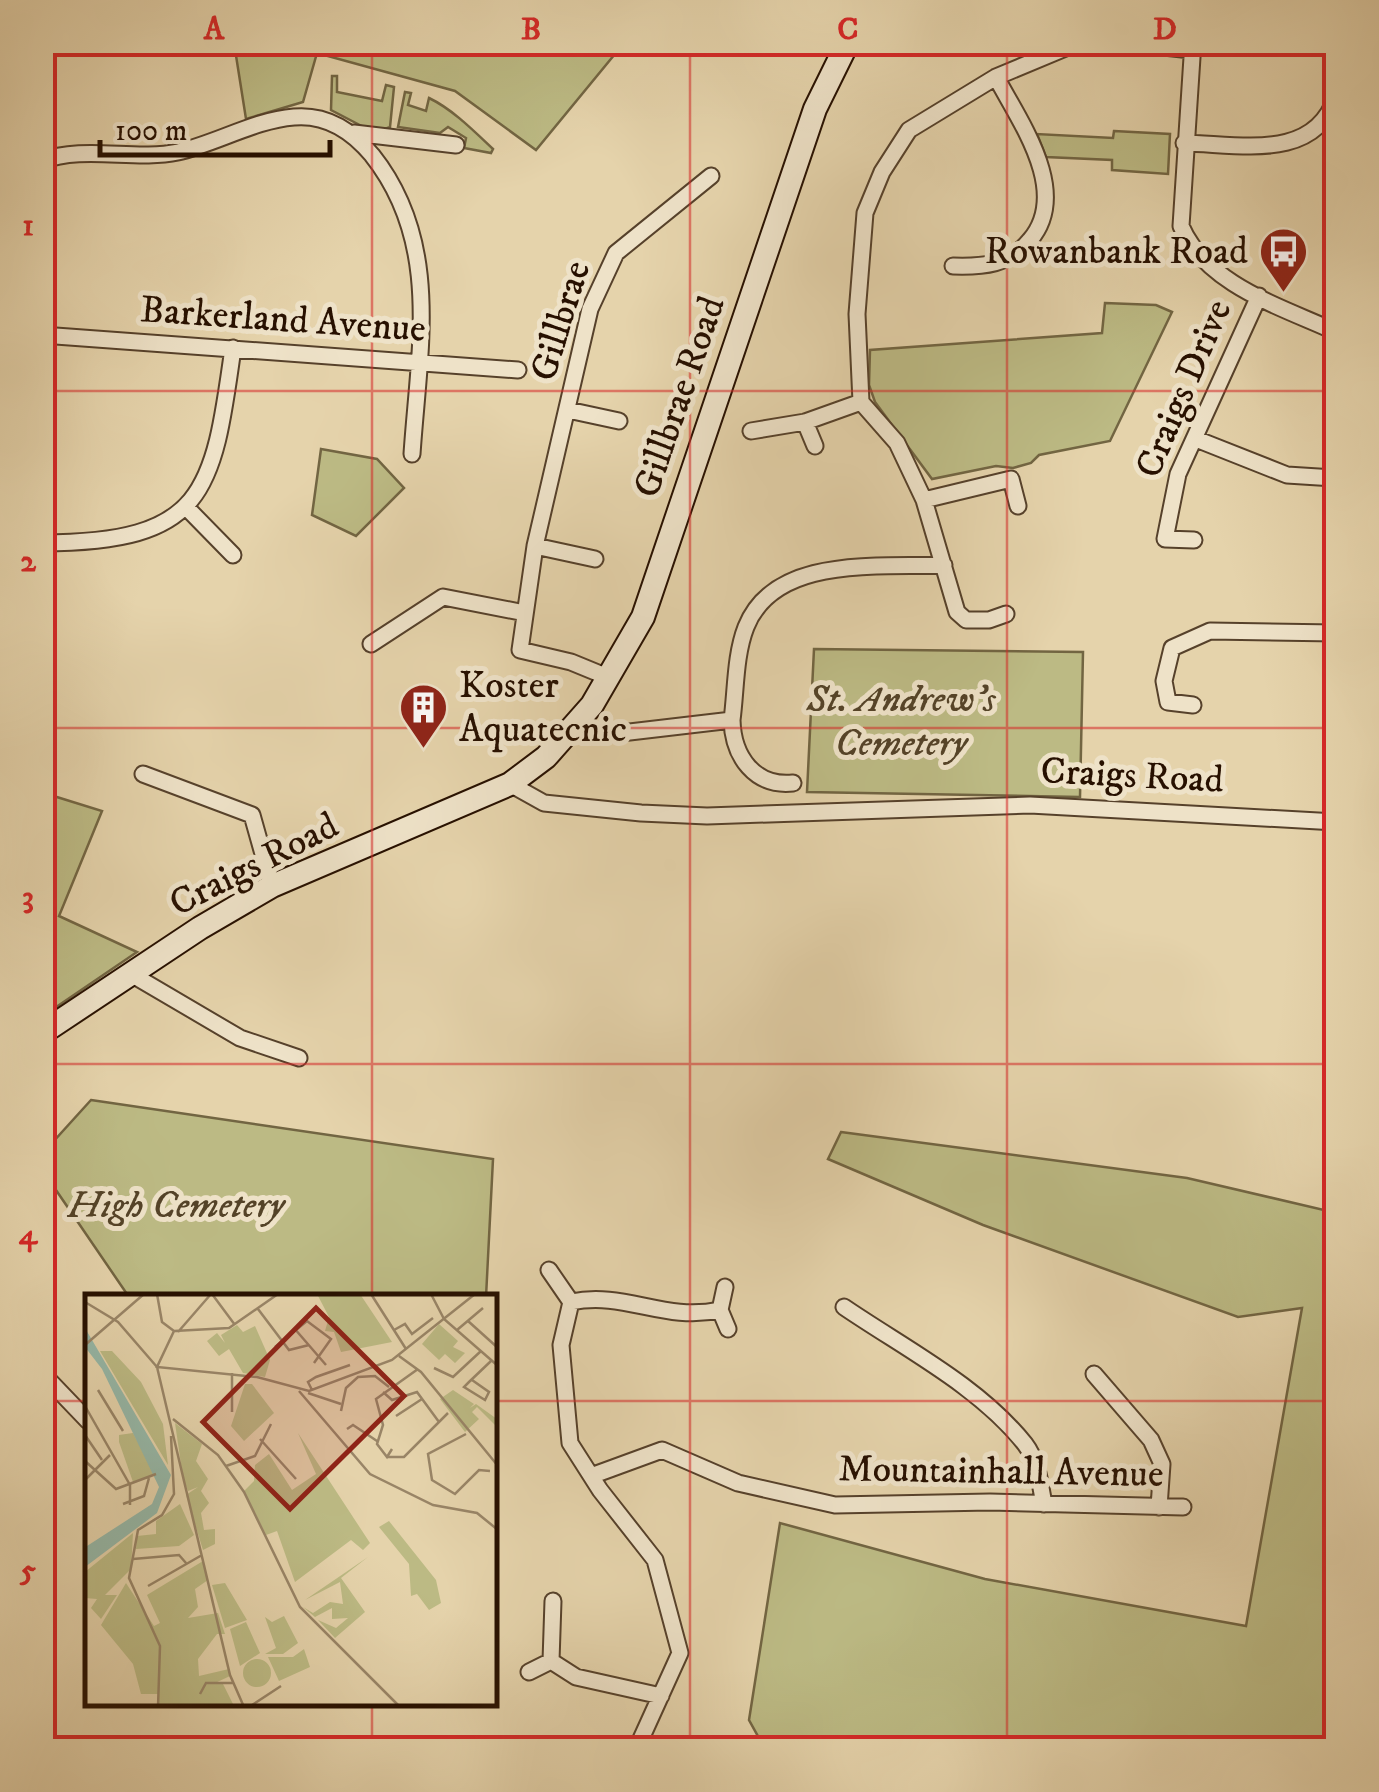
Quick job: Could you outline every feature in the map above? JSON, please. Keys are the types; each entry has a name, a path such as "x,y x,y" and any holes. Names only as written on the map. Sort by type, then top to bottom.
{"street":[{"name":"Gillbrae Road","path":"546,756 592,705 643,617 815,109 848,42"},
{"path":"1006,614 966,620 957,612 924,500 897,444 860,402 857,314 865,213 909,130 996,77 1075,44 1108,42"},
{"path":"1118,42 1192,46 1181,226 1190,247 1204,263 1259,296 1336,332"},
{"path":"954,266 986,267 1009,259 1034,236 1044,212 1044,180 1028,138 996,77"},
{"path":"1184,143 1284,146 1300,141 1330,116 1336,97"},
{"path":"42,161 170,153 294,116 316,118 354,133 393,134 456,145"},
{"path":"354,133 388,175 416,241 422,303 412,454"},
{"name":"Gillbrae","path":"610,678 571,662 520,650 535,546 590,309 616,254 711,176"},
{"name":"Craigs Drive","path":"1194,540 1165,539 1178,474 1259,296"},
{"name":"Barkerland Avenue","path":"42,334 518,370"},
{"path":"42,543 113,542 158,528 186,508 214,455 233,348"},
{"path":"751,431 805,422 860,402"},
{"name":"Gillbrae","path":"568,410 618,421"},
{"path":"805,422 815,446"},
{"path":"1196,439 1287,474 1334,478"},
{"path":"1302,495 1304,476"},
{"path":"924,500 1011,479 1018,506"},
{"path":"186,508 232,555"},
{"path":"535,546 596,559"},
{"path":"793,783 774,785 759,780 732,738 746,627 767,597 820,570 944,564"},
{"path":"371,644 443,597 524,613"},
{"path":"1194,705 1168,702 1164,680 1172,648 1210,631 1336,633"},
{"path":"604,735 732,720"},
{"name":"Craigs Road","path":"42,1033 272,886 510,784 546,756"},
{"path":"143,774 252,815 272,886"},
{"name":"Craigs Road","path":"510,784 544,803 641,813 707,816 1030,805 1336,822"},
{"path":"131,974 240,1038 299,1058"},
{"path":"549,1270 571,1302 561,1345 570,1443 655,1560 680,1653 636,1750"},
{"path":"725,1287 720,1310 728,1329"},
{"path":"571,1302 597,1297 690,1316 720,1310"},
{"path":"844,1307 967,1390 1026,1446 1038,1472 1044,1504"},
{"path":"42,1373 85,1418"},
{"path":"1094,1374 1151,1440 1162,1464 1159,1506"},
{"name":"Mountainhall Avenue","path":"591,1476 662,1450 738,1484 835,1505 1183,1508"},
{"path":"552,1601 552,1662"},
{"path":"552,1662 576,1677 660,1696"},
{"path":"529,1672 552,1662"}],"green space":[{"path":"234,42 624,43 536,150 455,91 317,53 303,102 246,119"},
{"path":"332,76 337,76 337,92 382,101 386,85 394,87 390,127 375,133 331,110"},
{"path":"405,92 411,93 408,105 426,111 429,98 446,108 493,149 491,153 464,148 466,138 448,127 440,133 398,127"},
{"path":"1114,131 1170,134 1168,174 1112,170 1112,160 1046,157 1037,134 1113,138"},
{"path":"1105,303 1156,305 1172,312 1110,441 1039,455 1031,463 1013,468 996,466 932,479 875,402 869,385 870,350 1102,333"},
{"path":"321,449 377,459 404,488 356,536 312,515"},
{"name":"St. Andrew's Cemetery","path":"814,649 1083,652 1080,797 807,792"},
{"path":"43,770 44,793 102,811 59,916 137,952 43,1016"},
{"name":"High Cemetery","path":"91,1100 493,1159 486,1294 127,1294 43,1171 43,1153"},
{"path":"841,1132 1187,1178 1324,1210 1336,1250 1336,1749 765,1749 749,1720 780,1523 985,1579 1246,1626 1302,1308 1238,1317 983,1225 828,1159"}],"place":[{"name":"Rowanbank Road","path":"1283,294"},
{"name":"Koster Aquatecnic","path":"424,750"}]}
